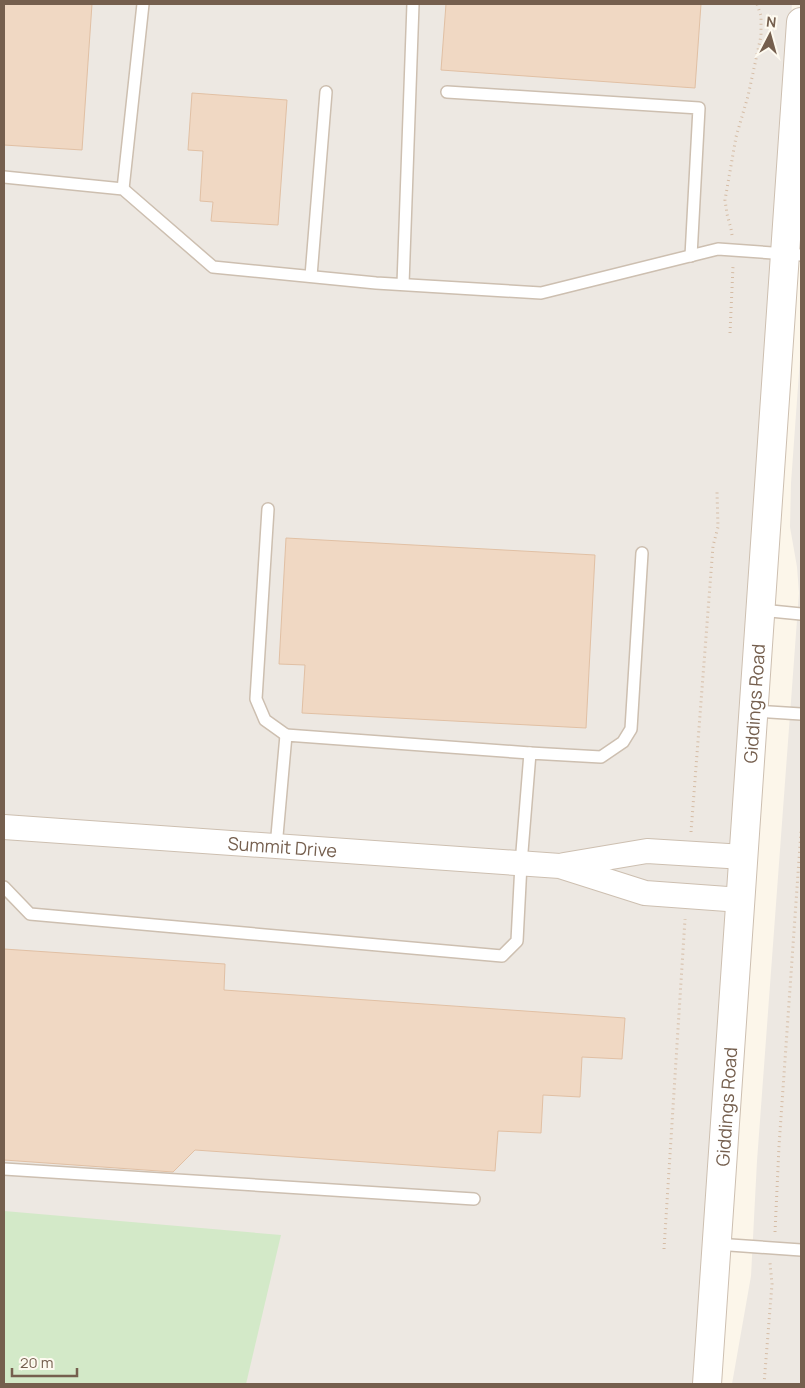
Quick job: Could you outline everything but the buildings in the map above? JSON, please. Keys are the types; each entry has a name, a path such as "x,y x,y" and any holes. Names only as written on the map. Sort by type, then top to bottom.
{"street":[{"name":"Giddings Road","path":"707,1384 761,610 793,255 801,22"},
{"name":"Summit Drive","path":"4,827 560,866 647,851 744,857"},
{"name":"Summit Drive","path":"560,866 645,893 740,900"}],"lane":[{"path":"122,188 143,4"},
{"path":"402,284 413,4"},
{"path":"311,276 326,92"},
{"path":"447,92 699,108 692,256"},
{"path":"4,177 122,188 213,267 402,284 541,293 718,249 793,255"},
{"path":"268,509 256,698 266,720 286,735 601,757 623,742 632,729 642,553"},
{"path":"761,610 801,614"},
{"path":"754,711 801,714"},
{"path":"276,847 286,735"},
{"path":"4,887 30,914 502,956 517,941 530,753"},
{"path":"4,1169 474,1199"},
{"path":"716,1244 801,1250"}],"path":[{"path":"730,333 733,266 731,230 726,214 725,200 736,137 748,96 761,36 761,16 757,4"},
{"path":"764,1384 772,1284 770,1263 775,1235 779,1146 801,831"}],"shaded area":[{"path":"4,4 792,4 715,1055 696,1384 4,1384"},
{"path":"801,345 801,1384 732,1384 751,1276 757,1161 799,593 797,567 790,527 791,483"}],"green space":[{"path":"4,1211 281,1235 246,1384 4,1384"}]}
